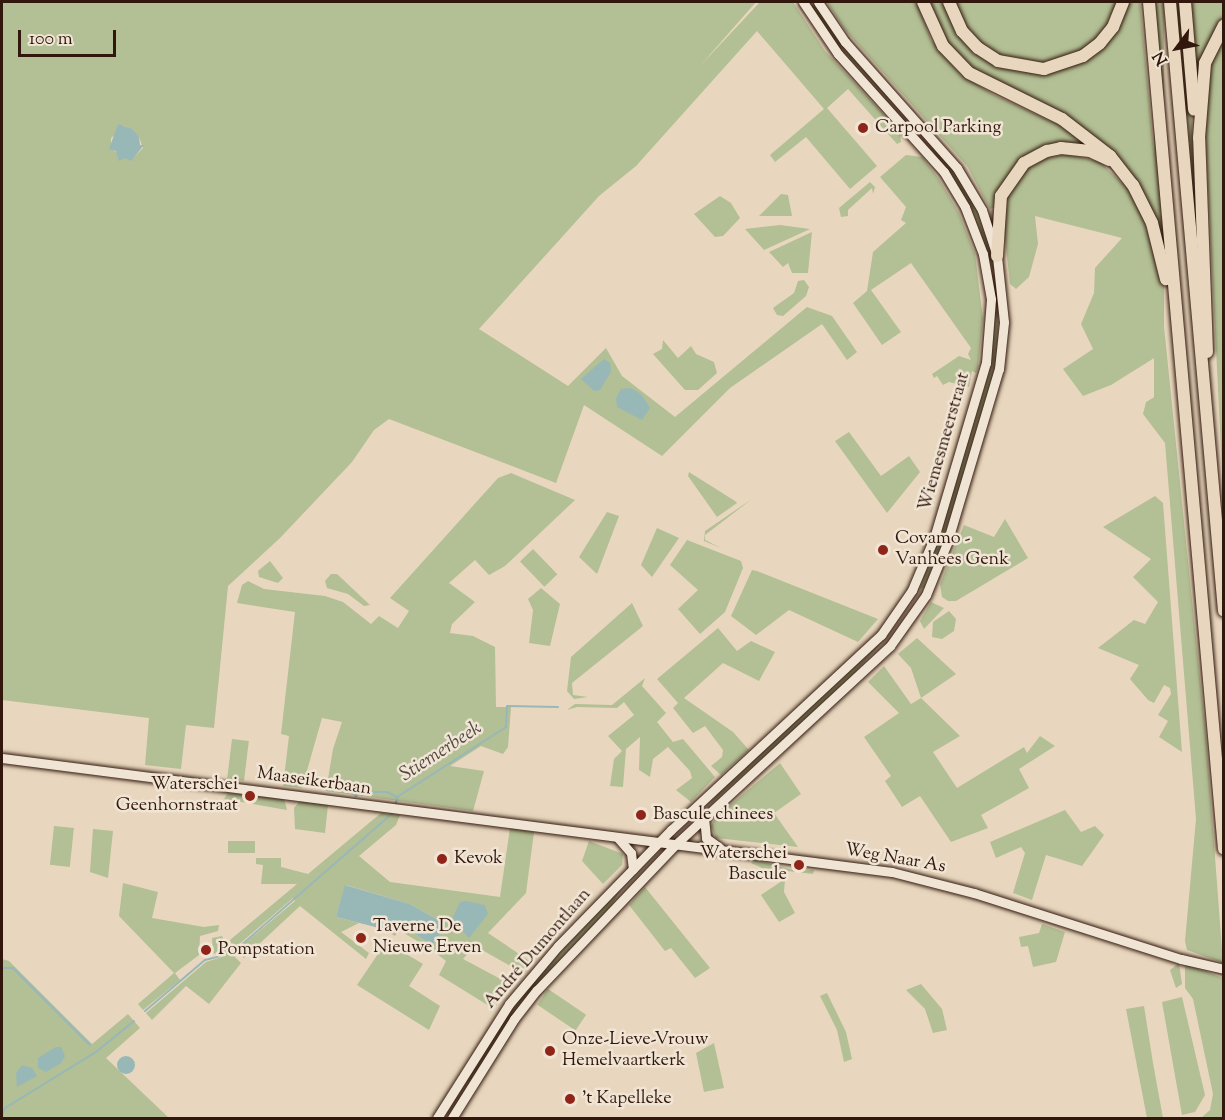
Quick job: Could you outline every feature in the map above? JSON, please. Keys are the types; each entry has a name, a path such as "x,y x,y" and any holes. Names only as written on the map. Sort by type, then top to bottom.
{"highway":[{"path":"923,2 943,46 969,73 1075,126 1116,164 1133,184 1152,223 1178,333"},
{"path":"949,2 962,31 978,48 998,61 1044,69 1083,56 1100,43 1113,27 1124,2"},
{"path":"1149,2 1224,849"},
{"path":"1170,2 1224,611"},
{"path":"1185,2 1198,138 1209,348 1202,367"},
{"path":"1198,138 1205,63 1224,26"},
{"path":"997,256 1001,196 1024,163 1047,151 1061,148 1090,151 1116,164"}],"main road":[{"name":"Wiemesmeerstraat","path":"658,843 848,669 902,607 934,538 986,363 991,299 988,274 965,207 933,158 837,54 803,2"},
{"name":"Wiemesmeerstraat","path":"675,845 869,668 906,625 926,595 950,532 999,369 1004,322 997,256 982,210 957,168 845,42 818,2"},
{"name":"Maaseikerbaan","path":"2,758 658,843"},
{"path":"704,818 706,838 725,851"},
{"path":"618,838 632,853 633,869"},
{"name":"Weg Naar As","path":"658,843 916,876 1183,954 1224,969"},
{"name":"André Dumontlaan","path":"436,1119 508,1004 658,843"},
{"name":"André Dumontlaan","path":"453,1119 537,990 675,845"}],"green space":[{"path":"2,2 756,2 700,66 760,2 793,2 825,51 900,132 901,142 897,144 848,89 827,108 877,166 850,189 806,137 775,162 770,155 824,109 757,31 636,166 599,196 479,329 568,386 606,348 622,376 675,417 807,307 832,316 857,352 847,360 822,324 730,388 662,456 584,405 556,483 389,419 374,430 352,462 280,538 228,586 214,728 186,725 181,769 145,765 149,718 2,700","holes":["125,126 139,137 143,148 135,156 124,158 111,148 111,138"]},
{"path":"808,2 814,2 852,56 911,123 832,39"},
{"path":"827,2 917,2 931,40 961,75 994,95 1059,125 1092,148 1076,145 1013,169 995,207 990,209 967,166 845,30"},
{"path":"928,2 943,2 955,29 996,66 1031,73 1052,71 1089,57 1129,2 1140,2 1162,240 1111,151 1063,114 972,70 945,43"},
{"path":"955,2 1117,2 1107,25 1086,49 1064,60 1029,65 997,55 983,44 969,32"},
{"path":"1154,2 1164,2 1164,403 1154,403"},
{"path":"1177,2 1181,2 1191,105 1196,213"},
{"path":"1190,2 1223,2 1223,17 1204,50 1197,80"},
{"path":"1223,40 1223,490 1205,126 1212,61"},
{"path":"929,146 947,161 972,199 987,234 995,274 967,200"},
{"path":"1067,154 1100,162 1127,188 1143,217 1158,268 1206,737 1223,963 1187,950 1185,941 1196,819 1165,443 1143,414 1146,402 1163,392 1159,355 1111,385 1083,396 1063,369 1093,349 1081,324 1094,293 1095,268 1122,238 1035,216 1038,244 1029,277 1016,289 1010,284 1004,229 1008,195 1027,169 1046,158"},
{"path":"906,155 922,157 939,179 959,213 975,254 983,319 978,367 976,373 972,371 969,387 949,382 943,385 937,376 934,378 932,374 959,356 971,360 968,354 971,348 911,263 871,290 901,332 882,345 853,303 867,291 873,252 906,223 901,220 906,207 880,177"},
{"path":"870,182 875,187 873,194 872,188 848,210 848,216 841,217 839,208"},
{"path":"781,194 788,195 792,216 759,216"},
{"path":"720,196 731,203 740,218 723,236 715,237 694,214"},
{"path":"780,225 810,229 764,250 745,229"},
{"path":"812,232 808,273 792,273 788,263 783,267 769,252"},
{"path":"804,280 809,287 806,296 783,316 777,315 773,308 794,293 798,281"},
{"path":"999,310 996,366 989,394 941,547 924,588 920,589 985,385 995,311"},
{"path":"663,340 678,358 691,346 696,354 714,362 717,373 698,390 685,390 653,354 662,349"},
{"path":"849,432 881,476 909,456 920,472 887,513 835,441"},
{"path":"689,472 737,503 717,517 688,476"},
{"path":"511,473 575,500 505,566 489,575 475,560 449,583 475,602 452,624 450,633 473,636 495,647 496,707 511,707 508,747 503,754 481,746 450,766 484,771 473,811 326,791 333,749 342,722 322,718 302,788 283,786 289,736 281,734 295,612 237,603 242,585 248,581 264,589 325,596 343,602 371,624 379,616 398,628 409,611 390,598 498,478"},
{"path":"1155,496 1163,503 1182,752 1159,737 1168,721 1158,715 1171,694 1170,688 1164,685 1154,703 1148,700 1130,679 1139,665 1098,648 1134,620 1145,624 1158,602 1133,577 1151,559 1103,527"},
{"path":"752,499 705,535 705,540 721,548 704,541 705,531"},
{"path":"607,512 619,516 597,574 579,557"},
{"path":"1005,519 1028,558 956,601 948,601 942,597 940,584 964,525 994,537"},
{"path":"657,528 679,538 652,577 641,565"},
{"path":"687,540 741,561 743,568 725,612 700,634 678,609 698,590 670,565"},
{"path":"533,549 557,574 544,587 520,562"},
{"path":"270,561 283,578 278,583 259,577 258,571"},
{"path":"752,570 878,619 858,642 789,610 756,635 731,616"},
{"path":"331,574 337,574 370,605 364,606 348,594 327,588 325,581"},
{"path":"541,588 560,604 550,646 529,643 533,610 528,599"},
{"path":"931,602 944,608 924,629 920,621"},
{"path":"632,603 643,626 572,683 573,695 588,697 574,699 567,691 571,657"},
{"path":"949,611 956,619 954,631 942,639 932,637 933,622"},
{"path":"718,628 737,651 751,641 775,652 759,681 723,663 684,698 733,732 749,750 721,775 711,766 722,757 723,750 705,726 693,733 673,708 678,703 657,679"},
{"path":"889,634 845,684 708,806 723,788"},
{"path":"917,638 956,674 921,698 911,668 898,654"},
{"path":"884,666 911,704 921,698 960,736 933,752 957,788 1024,747 1027,753 1040,736 1055,746 1019,769 1029,788 981,815 988,828 951,842 920,796 902,807 885,781 891,776 864,737 899,713 868,682"},
{"path":"645,678 642,686 666,713 657,722 673,742 683,739 715,777 691,802 676,790 692,778 690,771 668,747 653,759 650,777 639,770 640,737 626,749 623,787 610,786 614,759 622,751 608,736 634,715 624,702 617,708 577,707 567,710 575,704 612,705"},
{"path":"232,739 249,741 244,781 227,779"},
{"path":"780,763 801,794 774,813 798,847 716,838 711,826 716,817"},
{"path":"228,793 284,799 287,810 224,799"},
{"path":"300,801 328,805 325,833 295,829 294,808"},
{"path":"1065,810 1081,832 1095,826 1104,835 1082,866 1046,855 1032,900 1013,893 1025,853 1021,847 996,858 990,842"},
{"path":"381,813 400,815 396,825 359,856 390,882 500,897 510,828 534,832 526,893 488,933 531,962 521,972 475,946 463,959 510,984 494,1009 439,975 446,961 432,950 399,930 395,936 383,929 401,925 432,945 447,925 410,904 346,885 336,917 359,923 341,932 369,953 366,959 300,906 244,958 233,947 230,940 297,884 261,884 263,865 256,864 256,858 281,858 281,867 308,874","holes":["293,898 295,901 238,949 237,946"]},
{"path":"54,826 74,828 70,867 50,865"},
{"path":"93,829 113,831 108,878 90,872"},
{"path":"228,841 255,841 255,853 228,853"},
{"path":"589,841 623,854 622,865 603,884 582,861"},
{"path":"755,860 797,871 814,870 813,874 762,868 751,863"},
{"path":"785,879 784,892 795,913 779,922 761,895"},
{"path":"123,883 158,892 152,918 204,927 219,925 218,931 200,936 199,955 175,973 180,980 143,1010 138,1004 174,973 119,916"},
{"path":"624,883 612,905 564,957 468,1082 466,1079 521,995"},
{"path":"645,887 710,968 695,978 671,948 665,951 629,905"},
{"path":"1042,924 1065,932 1056,962 1033,967 1028,946 1021,947 1019,937 1039,933"},
{"path":"222,936 228,950 241,963 209,1004 186,986 152,1020 146,1013 206,962 222,957 221,953 206,954 213,953 212,938"},
{"path":"386,942 423,964 409,986 440,1006 429,1030 357,985"},
{"path":"2,959 9,961 92,1044 128,1014 140,1028 106,1058 169,1118 2,1118"},
{"path":"1179,963 1182,984 1176,988 1170,970"},
{"path":"1185,964 1223,978 1223,1118 1201,1118 1210,1110 1213,1094 1193,999 1185,988"},
{"path":"921,984 942,1009 947,1030 933,1033 925,1009 906,990"},
{"path":"548,989 586,1015 576,1030 537,1005"},
{"path":"827,993 846,1032 852,1059 844,1062 837,1030 820,996"},
{"path":"1182,997 1205,1095 1195,1112 1182,1115 1162,1002"},
{"path":"1144,1006 1163,1118 1147,1118 1126,1009"},
{"path":"714,1043 724,1088 704,1092 696,1053"}],"water":[{"path":"118,124 132,129 139,137 140,145 144,145 131,161 125,158 119,161 116,151 109,149"},
{"path":"604,359 610,363 611,372 600,390 594,391 581,379"},
{"path":"631,388 641,394 650,408 642,420 617,407 616,398 621,389"},
{"path":"345,885 410,904 447,925 432,945 401,925 383,929 336,917"},
{"path":"460,902 485,905 488,914 469,938 452,919"},
{"path":"56,1047 61,1047 65,1056 61,1063 46,1072 38,1068 38,1058"},
{"path":"122,1056 130,1056 135,1061 133,1072 122,1074 117,1069 117,1061"},
{"path":"22,1065 32,1068 37,1076 17,1087 16,1073"}],"waterway":[{"name":"Stiemerbeek","path":"396,803 397,797 506,727 507,706 558,707"},
{"path":"331,790 350,791 356,796 362,792 387,792 397,797"},
{"name":"Stiemerbeek","path":"238,948 393,813"},
{"name":"Stiemerbeek","path":"145,1011 205,960 221,956"},
{"path":"2,968 13,968 90,1045"},
{"name":"Stiemerbeek","path":"2,1116 5,1108 96,1052 134,1021"}],"place":[{"name":"Carpool Parking","path":"863,128"},
{"name":"Covamo - Vanhees Genk","path":"883,550"},
{"name":"Waterschei Geenhornstraat","path":"250,796"},
{"name":"Bascule chinees","path":"641,815"},
{"name":"Kevok","path":"442,859"},
{"name":"Waterschei Bascule","path":"799,865"},
{"name":"Taverne De Nieuwe Erven","path":"361,938"},
{"name":"Pompstation","path":"206,950"},
{"name":"Onze-Lieve-Vrouw Hemelvaartkerk","path":"550,1051"},
{"name":"'t Kapelleke","path":"570,1099"}]}
